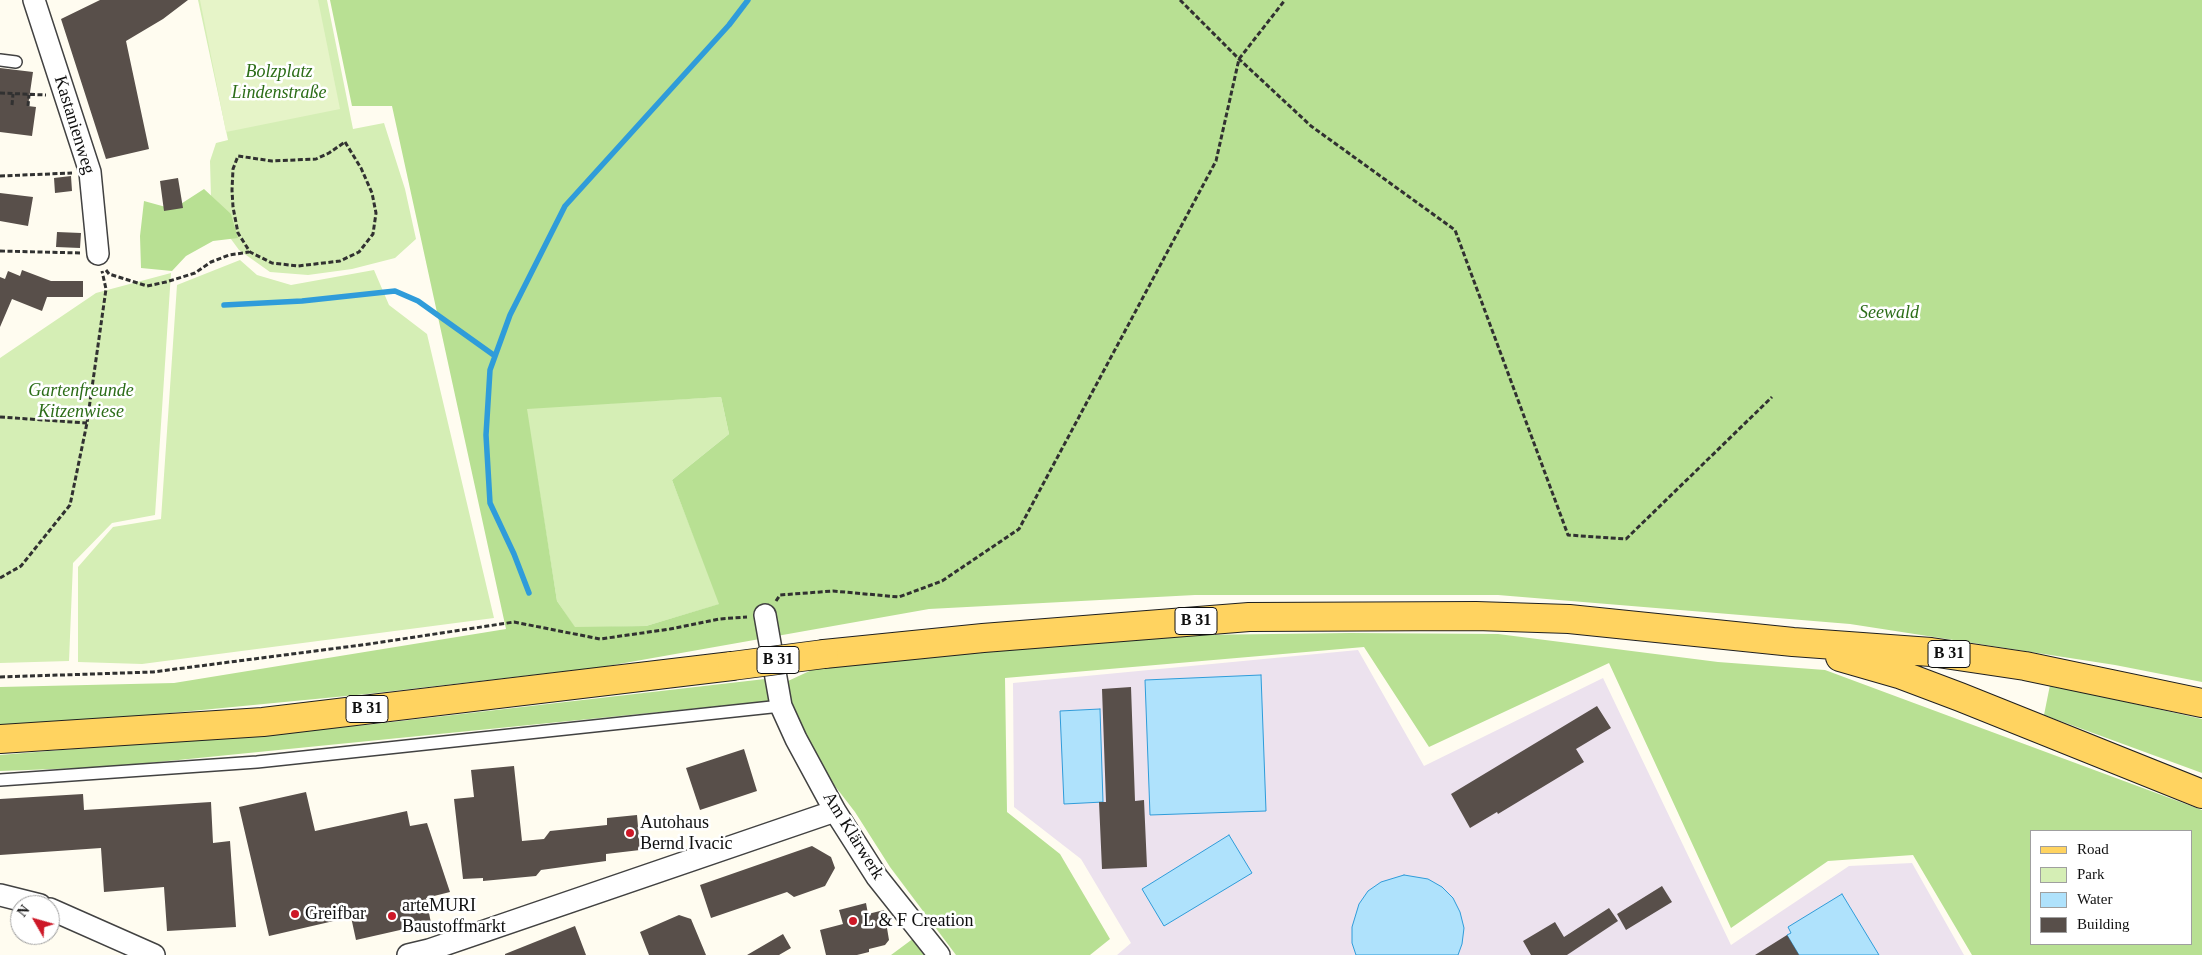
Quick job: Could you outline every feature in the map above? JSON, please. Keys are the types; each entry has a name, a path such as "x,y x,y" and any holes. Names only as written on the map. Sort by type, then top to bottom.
{"main road":[{"name":"B 31","path":"0,739 263,722 824,654 993,637 1258,617 1476,616 1569,619 1793,642 1940,653 2025,666 2202,703"},
{"path":"1793,642 1899,674 1951,693 2202,794"}],"street":[{"name":"Kastanienweg","path":"34,0 90,172 98,254"},
{"name":"Am Klärwerk","path":"765,615 781,706 796,739 835,811 877,877 939,955"},
{"path":"408,955 428,950 835,811"},
{"path":"60,914 154,955"}],"lane":[{"path":"0,60 16,62"},
{"path":"0,780 257,762 781,706"}],"path":[{"path":"1180,0 1239,59 1311,126 1455,230 1568,535 1626,539 1772,396"},
{"path":"0,677 153,672 369,644 514,622 600,639 670,629 720,619 765,615 780,595 833,591 899,598 942,581 1019,529 1216,161 1239,59 1285,0"},
{"path":"0,93 29,95 64,92"},
{"path":"12,105 13,94"},
{"path":"28,106 29,95"},
{"path":"0,578 21,566 70,505 87,423 106,289 100,264 109,274 147,286 195,273 211,262 228,255 250,252 272,264 298,266 340,261 359,252 373,234 376,213 372,193 362,168 345,142 316,159 272,161 238,156 232,183 234,208 238,233 250,252"},
{"path":"0,176 90,172"},
{"path":"0,251 98,254"},
{"path":"0,418 87,423"}],"shaded area":[{"path":"1358,650 1424,766 1603,678 1731,945 1849,866 1912,863 1964,955 1117,955 1131,943 1081,859 1014,807 1013,683"}],"green space":[{"path":"198,0 327,0 353,129 384,123 405,189 416,239 395,258 352,269 308,275 270,272 239,250 228,235 211,198 210,161 216,143 228,140"},
{"name":"Bolzplatz Lindenstraße","path":"200,0 318,0 340,109 226,132"},
{"name":"Seewald","path":"330,0 2202,0 2202,682 2115,665 1850,624 1498,595 1195,595 929,609 602,667 367,694 119,718 0,726 0,687 174,683 506,629 392,106 352,106","holes":["721,397 729,434 672,480 719,604 646,626 575,627 557,601 527,409"]},
{"path":"204,189 231,214 238,238 213,241 186,256 172,271 141,268 140,236 144,201 173,209"},
{"path":"240,260 257,275 291,285 374,270 389,305 427,334 494,618 142,664 78,662 78,567 113,527 161,519 177,285"},
{"name":"Gartenfreunde Kitzenwiese","path":"171,273 155,515 112,523 73,563 69,661 0,663 0,358 96,293"},
{"path":"721,397 729,434 672,480 720,604 646,626 575,628 557,601 526,408"},
{"path":"1350,633 1498,634 1718,662 1825,670 2202,810 2202,955 1972,955 1913,855 1828,861 1731,928 1609,663 1429,747 1364,647 1005,678 1007,812 1060,854 1110,939 1090,955 956,955 890,867 855,812 804,746 785,702 788,681 816,668 1118,636"},
{"path":"765,679 770,701 108,767 0,771 0,755 366,725"},
{"path":"2050,685 2202,719 2202,773 2044,715"},
{"path":"918,935 935,955 891,955"}],"water":[{"path":"1261,675 1266,811 1150,815 1145,680"},
{"path":"1100,709 1103,802 1064,804 1060,711"},
{"path":"1229,835 1252,873 1164,926 1142,889"},
{"path":"1404,875 1428,879 1442,887 1453,898 1460,912 1464,928 1462,944 1458,955 1356,955 1352,943 1352,927 1359,904 1368,891 1381,882"},
{"path":"1842,894 1879,955 1799,955 1787,935 1791,933 1788,927"}],"building":[{"path":"100,0 188,0 163,19 126,41 149,149 106,159 61,19"},
{"path":"0,68 33,72 28,106 36,107 32,136 0,132"},
{"path":"71,176 72,191 55,193 54,178"},
{"path":"178,178 183,208 164,211 160,181"},
{"path":"0,193 33,197 28,226 0,221"},
{"path":"57,232 81,233 80,248 56,247"},
{"path":"22,270 51,281 83,281 83,297 47,297 42,311 12,299 0,327 0,277 5,279 8,271 20,276"},
{"path":"1131,687 1135,801 1144,800 1147,867 1102,869 1099,802 1106,802 1102,689"},
{"path":"1597,706 1611,728 1576,749 1584,762 1498,814 1497,812 1470,828 1451,794"},
{"path":"744,749 757,791 700,810 686,768"},
{"path":"514,766 522,841 544,839 550,831 607,825 607,818 637,815 640,850 606,854 606,861 541,870 536,876 483,881 483,878 463,879 454,799 474,797 471,770"},
{"path":"306,792 315,831 407,811 410,826 427,823 450,892 426,898 431,923 356,940 351,917 269,936 239,807"},
{"path":"83,794 84,810 211,802 213,843 230,841 236,927 167,931 164,887 104,892 101,848 0,855 0,799"},
{"path":"812,846 831,857 835,868 825,886 794,897 787,892 711,918 700,885"},
{"path":"1662,886 1672,902 1626,930 1617,914"},
{"path":"866,903 868,914 884,910 889,940 885,945 869,949 869,952 857,955 826,955 820,930 843,924 839,910"},
{"path":"1609,908 1618,921 1567,955 1531,955 1523,941 1555,922 1564,937"},
{"path":"679,915 691,919 706,955 649,955 640,932"},
{"path":"575,926 586,955 505,955 505,954"},
{"path":"783,934 791,948 779,955 747,955"},
{"path":"1787,935 1799,955 1755,955"}],"waterway":[{"path":"529,593 514,554 490,503 486,435 490,370 510,315 565,206 729,25 748,0"},
{"path":"224,305 302,301 395,291 418,301 495,356"}],"place":[{"name":"Autohaus Bernd Ivacic","path":"630,833"},
{"name":"Greifbar","path":"295,914"},
{"name":"arteMURI Baustoffmarkt","path":"392,916"},
{"name":"L & F Creation","path":"853,921"}]}
